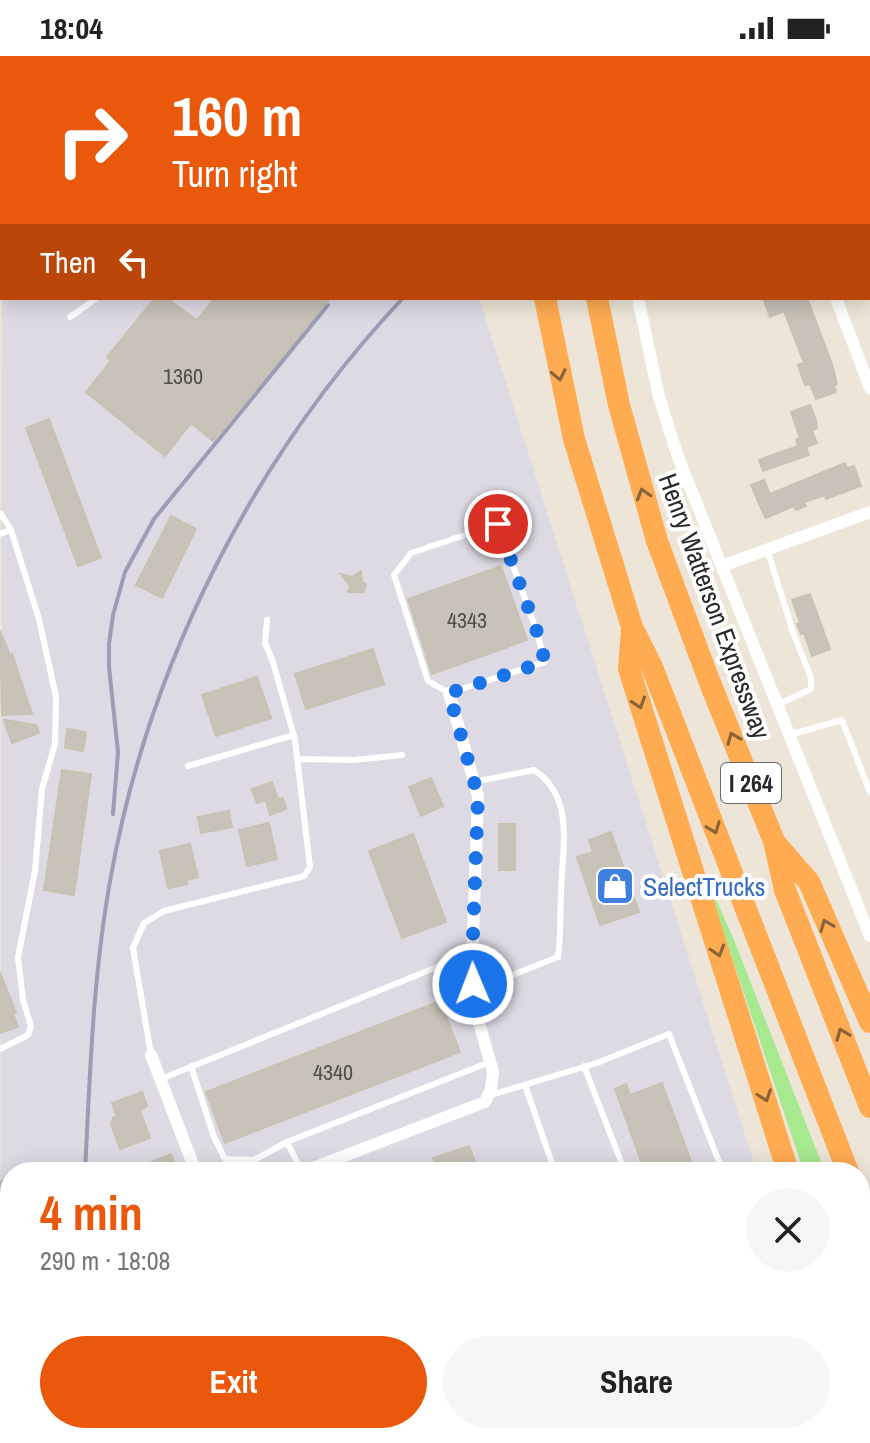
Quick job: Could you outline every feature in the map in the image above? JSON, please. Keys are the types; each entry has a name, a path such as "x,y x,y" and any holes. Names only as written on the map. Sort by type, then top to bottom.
{"highway":[{"name":"I 264","path":"545,300 574,439 632,627 652,667 844,1162"},
{"name":"Henry Watterson Expressway","path":"597,300 619,405 657,541 774,841 785,890 870,1107"},
{"path":"632,627 629,669 785,1162"},
{"path":"774,841 809,882 870,1022"}],"street":[{"path":"638,300 659,397 678,457 870,936"},
{"path":"837,300 870,388"},
{"path":"722,566 870,512"},
{"path":"328,1162 485,1102 488,1096 493,1072 476,1012 472,963 478,796 449,693"},
{"path":"151,1055 192,1162"}],"lane":[{"path":"70,317 94,300"},
{"path":"0,513 11,530 39,619 56,697 55,744 42,789 35,871 18,957 23,1000 31,1026 28,1035 0,1049"},
{"path":"498,524 545,662 449,693 428,681 394,575 411,553 498,524"},
{"path":"0,534 11,530"},
{"path":"767,549 811,678 811,689 777,705"},
{"path":"151,1055 133,948 139,931 149,919 164,911 304,876 311,860 294,735 265,643 267,620"},
{"path":"789,735 842,720 870,792"},
{"path":"188,766 294,735"},
{"path":"298,759 354,760 402,755"},
{"path":"473,984 497,981 558,957 565,846 564,815 547,779 534,770 474,782"},
{"path":"160,1079 437,967 472,963"},
{"path":"488,1096 584,1066 669,1034 719,1162"},
{"path":"191,1066 214,1137 225,1159 254,1160 287,1142 490,1062"},
{"path":"584,1066 621,1162"},
{"path":"525,1085 552,1162"},
{"path":"287,1142 297,1162"}],"shaded area":[{"path":"2,300 480,300 754,1162 0,1162"}],"green space":[{"path":"715,897 734,940 821,1162 801,1162 712,898"}],"building":[{"path":"153,300 169,300 197,320 213,300 328,300 213,441 191,423 165,456 86,392 111,361 107,357"},
{"path":"764,300 808,300 832,364 836,392 816,399 810,384 805,385 798,365 804,363 784,311 770,317"},
{"path":"810,405 816,420 817,428 812,431 817,443 806,447 809,455 763,471 759,460 798,446 796,440 800,438 791,412"},
{"path":"49,419 101,558 78,566 26,428"},
{"path":"845,463 847,468 854,466 861,486 826,499 825,495 804,502 806,506 796,510 794,506 766,518 751,485 764,480 770,494"},
{"path":"171,516 196,529 162,598 136,585"},
{"path":"501,566 527,640 432,674 408,599"},
{"path":"361,571 362,582 366,584 364,592 348,592 350,586 341,574 352,577"},
{"path":"810,594 830,649 812,656 804,633 801,634 797,624 800,623 792,600"},
{"path":"0,631 12,654 32,714 2,715"},
{"path":"373,649 384,684 306,709 295,674"},
{"path":"257,677 271,718 216,736 202,695"},
{"path":"4,720 36,725 39,733 12,743"},
{"path":"67,729 86,732 83,751 65,748"},
{"path":"62,770 91,774 74,895 44,890"},
{"path":"431,778 443,806 421,816 409,787"},
{"path":"272,782 278,799 283,798 286,809 270,815 266,800 257,803 252,789"},
{"path":"229,811 232,827 201,833 198,817"},
{"path":"269,823 277,859 247,866 239,830"},
{"path":"499,824 515,824 515,870 499,870"},
{"path":"611,832 639,912 600,925 577,857 593,852 589,840"},
{"path":"413,834 446,922 402,938 369,851"},
{"path":"190,844 198,877 186,880 187,884 168,888 160,851"},
{"path":"0,972 16,1013 13,1014 18,1027 0,1033"},
{"path":"440,1001 460,1052 225,1143 206,1092"},
{"path":"662,1083 691,1162 641,1162 615,1089 626,1084 630,1095"},
{"path":"142,1092 147,1106 140,1111 150,1138 120,1149 111,1125 117,1116 112,1103"},
{"path":"469,1146 475,1162 435,1162 433,1158"},
{"path":"171,1154 174,1162 151,1162"}],"railway":[{"path":"86,1162 93,1023 105,913 128,796 152,718 181,641 216,566 256,494 300,425 350,359 401,300"},
{"path":"113,814 118,752 109,644 125,572 154,519 328,305"}],"place":[{"name":"SelectTrucks","path":"615,886"}],"route":[{"path":"473,984 478,796 449,693 545,662 498,524"}]}
